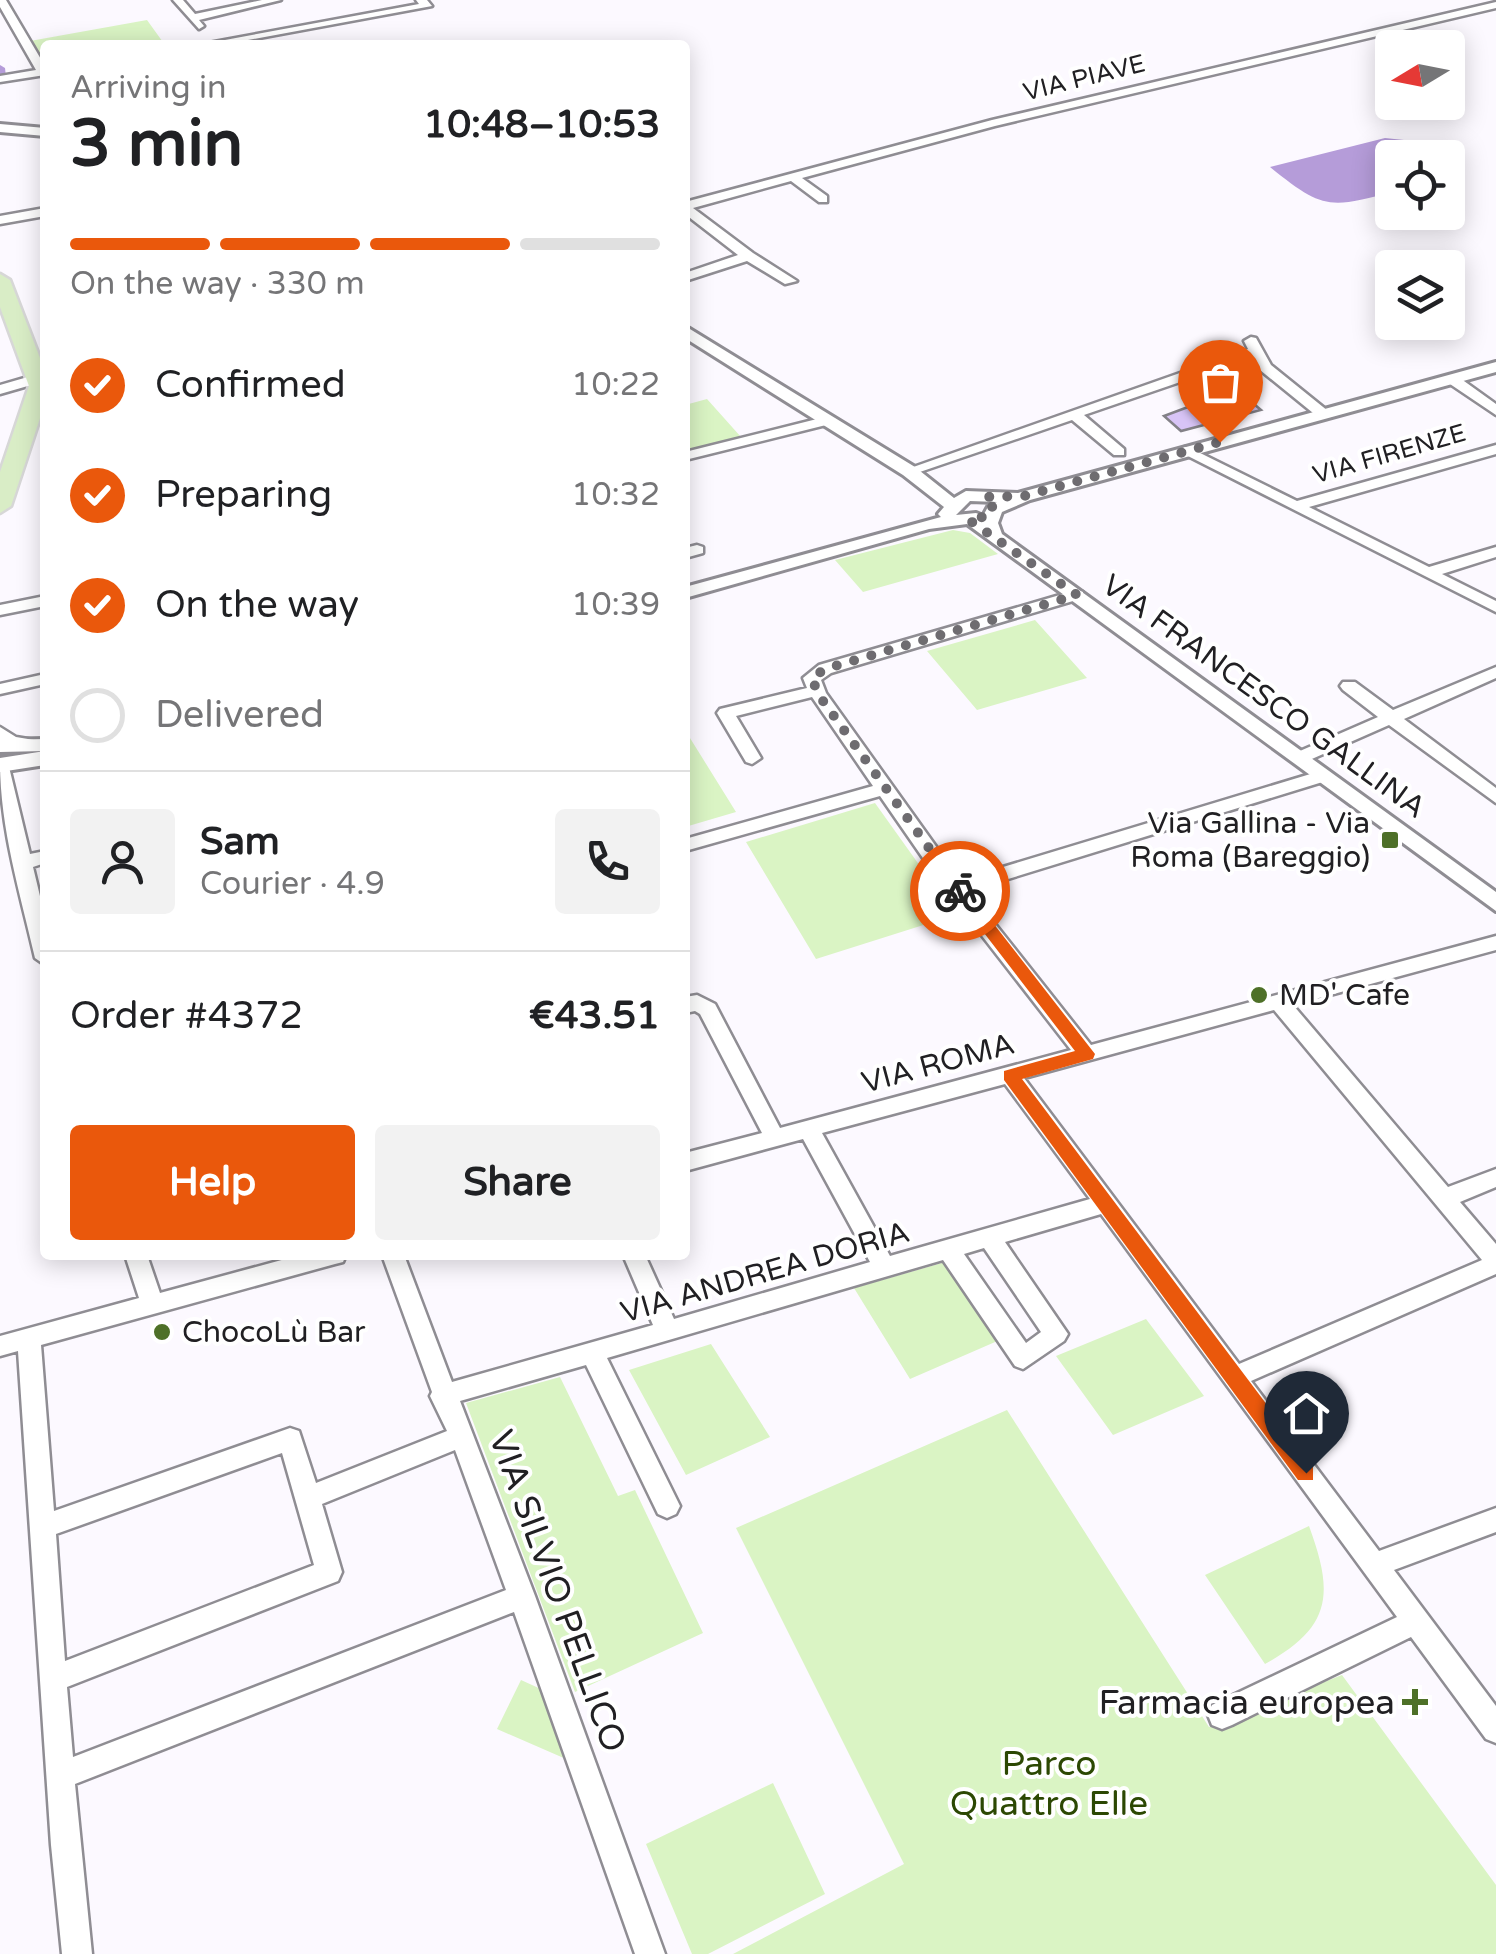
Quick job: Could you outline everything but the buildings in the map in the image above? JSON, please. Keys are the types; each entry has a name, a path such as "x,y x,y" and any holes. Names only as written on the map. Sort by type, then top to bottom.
{"main road":[{"path":"0,280 8,322 40,373"},
{"path":"0,506 40,382"}],"street":[{"path":"1,0 40,65"},
{"path":"178,0 206,40"},
{"path":"231,40 427,6 422,0"},
{"path":"193,18 276,1"},
{"name":"VIA PIAVE","path":"690,206 1130,89 1496,5"},
{"path":"0,79 40,73"},
{"path":"0,128 40,132"},
{"path":"792,176 822,199"},
{"path":"690,211 748,256 790,280"},
{"path":"0,220 40,213"},
{"path":"690,275 748,256"},
{"name":"VIA FRANCESCO GALLINA","path":"690,333 825,421 972,508 995,538 1496,903"},
{"path":"909,471 1034,425 1076,416 1104,401 1254,346 1274,376 1322,414"},
{"path":"690,592 1024,496 1118,461 1148,461 1496,367"},
{"path":"0,390 40,377"},
{"path":"1452,379 1496,411"},
{"path":"1076,416 1118,461"},
{"path":"690,455 825,421"},
{"name":"VIA FIRENZE","path":"1296,506 1496,449"},
{"path":"1186,450 1496,608"},
{"path":"1428,573 1496,552"},
{"path":"752,758 726,713 814,684 825,669 1077,595"},
{"path":"0,610 40,602"},
{"path":"1299,758 1496,672"},
{"path":"0,689 40,680"},
{"path":"814,684 957,888 1087,1054"},
{"path":"1349,686 1496,797"},
{"path":"0,734 11,742 40,749"},
{"path":"0,746 40,749"},
{"path":"40,750 0,766 40,937"},
{"path":"957,888 1323,776"},
{"path":"690,844 884,789"},
{"path":"22,863 40,858"},
{"name":"VIA ROMA","path":"690,1161 1496,943"},
{"path":"1232,1378 1496,1262 1280,1002"},
{"path":"690,1005 698,1003 708,1009 775,1138"},
{"path":"1010,1075 1496,1729"},
{"path":"809,1129 886,1268"},
{"path":"1445,1198 1496,1178"},
{"name":"VIA ANDREA DORIA","path":"442,1396 1104,1204"},
{"path":"948,1250 1023,1360 1056,1334 988,1238"},
{"path":"138,1260 152,1304"},
{"path":"0,1346 316,1260"},
{"name":"VIA SILVIO PELLICO","path":"395,1260 442,1396 462,1436 522,1596 650,1954"},
{"path":"636,1260 668,1331"},
{"path":"29,1338 60,1776 77,1954"},
{"path":"592,1353 667,1506"},
{"path":"308,1498 462,1436"},
{"path":"42,1527 290,1440 328,1572 54,1678"},
{"path":"1374,1565 1496,1520"},
{"path":"60,1776 522,1596"},
{"path":"1222,1715 1416,1621"}],"green space":[{"path":"147,20 161,40 40,40 40,58 30,41"},
{"path":"707,399 741,437 690,450 690,404"},
{"path":"953,530 970,533 998,554 863,592 835,560"},
{"path":"1035,620 1087,678 977,710 927,651"},
{"path":"690,738 736,812 690,826"},
{"path":"875,803 955,915 816,959 746,842"},
{"path":"949,1261 1002,1339 910,1379 854,1288"},
{"path":"1146,1319 1204,1396 1113,1435 1056,1356"},
{"path":"711,1344 770,1437 686,1475 629,1370"},
{"path":"560,1377 618,1496 635,1490 703,1633 575,1692 466,1403"},
{"name":"Parco Quattro Elle","path":"1007,1410 1209,1727 1342,1675 1496,1885 1496,1954 733,1954 904,1864 736,1528"},
{"path":"1309,1526 1322,1571 1322,1607 1304,1636 1265,1664 1205,1575"},
{"path":"521,1680 543,1690 566,1759 497,1729"},
{"path":"773,1783 825,1894 708,1954 692,1954 646,1844"}],"shaded area":[{"path":"1375,141 1375,197 1327,202 1302,191 1270,167"}],"waterway":[{"path":"0,68 3,75"}],"way so far":[{"path":"960,891 818,694 812,678 825,669 1077,595 972,522 969,518 984,517 994,509 984,497 1024,496 1220,442"}],"place":[{"name":"Via Gallina - Via Roma (Bareggio)","path":"1390,840"},
{"name":"MD' Cafe","path":"1259,995"},
{"name":"ChocoLù Bar","path":"162,1332"},
{"name":"Farmacia europea","path":"1415,1702"}],"route":[{"path":"960,891 1087,1054 1010,1075 1306,1473"}]}
